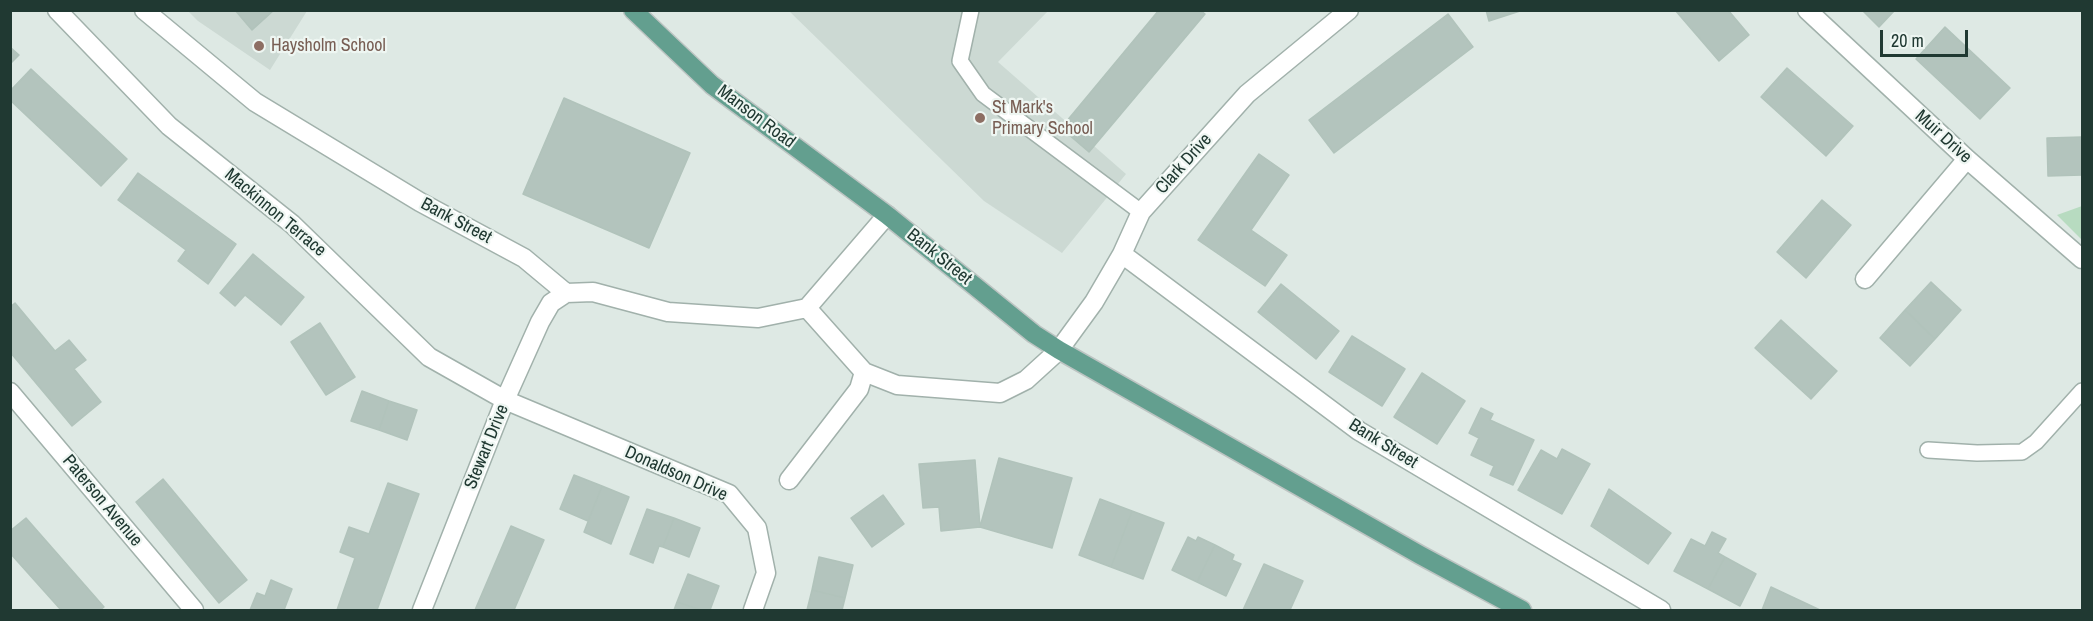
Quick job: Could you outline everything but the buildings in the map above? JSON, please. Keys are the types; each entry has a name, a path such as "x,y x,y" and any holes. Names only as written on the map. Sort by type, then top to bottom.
{"main road":[{"name":"Manson Road","path":"633,10 712,85 887,215"},
{"name":"Bank Street","path":"887,215 1034,334 1059,350 1420,555 1522,610"}],"street":[{"name":"Mackinnon Terrace","path":"57,10 169,126 292,224 429,357 506,400"},
{"name":"Bank Street","path":"144,10 255,102 420,202 524,258 567,292"},
{"name":"Clark Drive","path":"1059,350 1094,302 1122,254 1141,212 1246,94 1349,10"},
{"name":"Muir Drive","path":"1807,10 1967,159 2082,259"},
{"path":"1865,279 1967,159"},
{"path":"567,292 593,292 668,312 724,316 758,318 807,308 887,215"},
{"name":"Bank Street","path":"1122,254 1359,431 1661,610"},
{"name":"Stewart Drive","path":"422,610 506,400 545,312 551,303 567,292"},
{"path":"807,308 864,372 897,385 1000,393 1026,380 1059,350"},
{"path":"789,480 859,389 864,372"},
{"name":"Paterson Avenue","path":"10,392 194,610"},
{"name":"Donaldson Drive","path":"506,400 729,494 757,528 766,573 753,610"}],"lane":[{"path":"971,10 960,61 982,94 1141,212"},
{"path":"1928,450 1977,453 2022,452 2036,442 2082,391"}],"shaded area":[{"name":"Haysholm School","path":"188,11 307,11 270,70 198,21"},
{"name":"St Mark's Primary School","path":"789,11 1048,11 998,62 1126,174 1062,253 984,201"}],"green space":[{"path":"2082,206 2082,240 2057,215"}],"place":[{"name":"Haysholm School","path":"259,46"},
{"name":"St Mark's Primary School","path":"980,118"}]}
